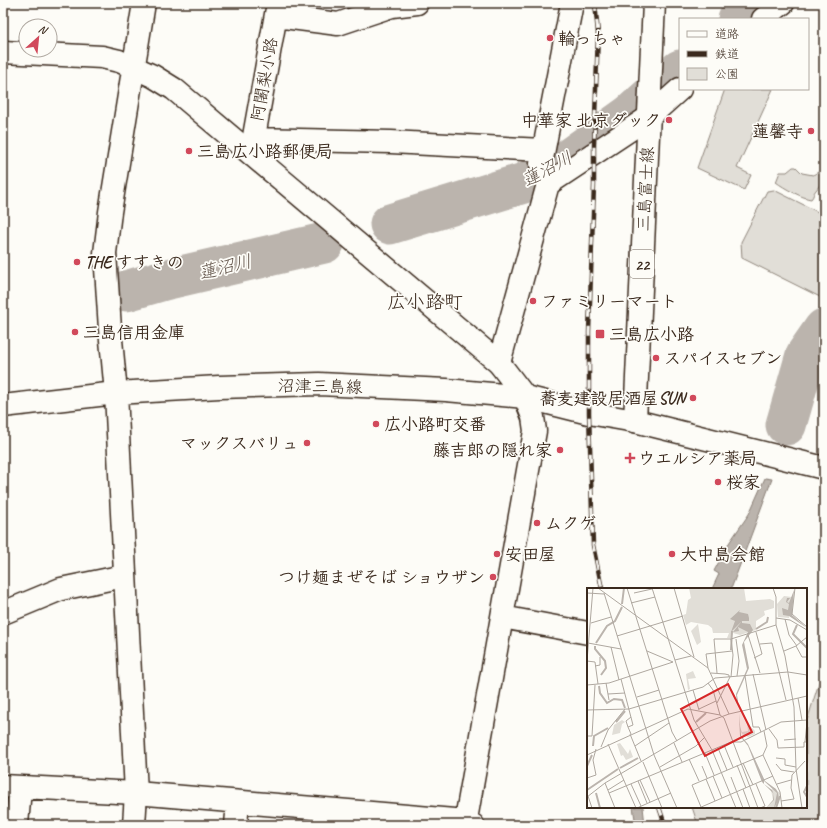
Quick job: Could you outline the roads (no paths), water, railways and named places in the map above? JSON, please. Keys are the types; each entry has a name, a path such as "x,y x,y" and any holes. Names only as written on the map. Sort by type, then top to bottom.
{"street":[{"path":"134,825 136,793 116,393 105,253 110,212 144,3"},
{"path":"277,10 338,24 392,6 417,3"},
{"path":"499,362 545,169 572,3"},
{"name":"三島富士線","path":"635,421 654,3"},
{"path":"764,18 783,3"},
{"name":"阿闍梨小路","path":"252,146 277,10"},
{"path":"3,52 102,57 120,61 153,76 174,89 252,146 499,362 525,397 533,417 535,431 502,617 468,824 347,818 238,802 136,793 11,787 17,825"},
{"path":"252,146 391,142 545,169 649,103 679,89"},
{"name":"沼津三島線","path":"3,406 116,393 319,384 446,390 525,397 589,413 635,421"},
{"path":"635,421 824,468"},
{"path":"3,613 61,589 124,576"},
{"path":"502,617 587,633"},
{"path":"236,825 238,802"}],"waterway":[{"name":"蓮沼川","path":"739,18 757,3"},
{"name":"蓮沼川","path":"390,224 524,183 559,166 630,115 679,71"},
{"name":"蓮沼川","path":"126,291 164,280 324,243"},
{"path":"786,425 806,355 824,329"}],"railway":[{"path":"595,3 598,33 589,332 589,413 593,545 602,588"},
{"path":"659,808 665,825"}],"place":[{"name":"輪っちゃ","path":"550,38"},
{"name":"中華家 北京ダック","path":"669,120"},
{"name":"蓮馨寺","path":"811,131"},
{"name":"三島広小路郵便局","path":"189,151"},
{"name":"THE すすきの","path":"77,262"},
{"name":"ファミリーマート","path":"533,301"},
{"name":"三島信用金庫","path":"75,332"},
{"name":"三島広小路","path":"600,334"},
{"name":"スパイスセブン","path":"656,358"},
{"name":"蕎麦建設居酒屋SUN","path":"693,398"},
{"name":"広小路町交番","path":"376,424"},
{"name":"マックスバリュ","path":"307,443"},
{"name":"藤吉郎の隠れ家","path":"560,450"},
{"name":"ウエルシア薬局","path":"630,458"},
{"name":"桜家","path":"718,482"},
{"name":"ムクゲ","path":"537,523"},
{"name":"安田屋","path":"497,554"},
{"name":"大中島会館","path":"672,554"},
{"name":"つけ麺まぜそば ショウザン","path":"493,577"}],"district":[{"name":"広小路町","path":"425,301"}]}
